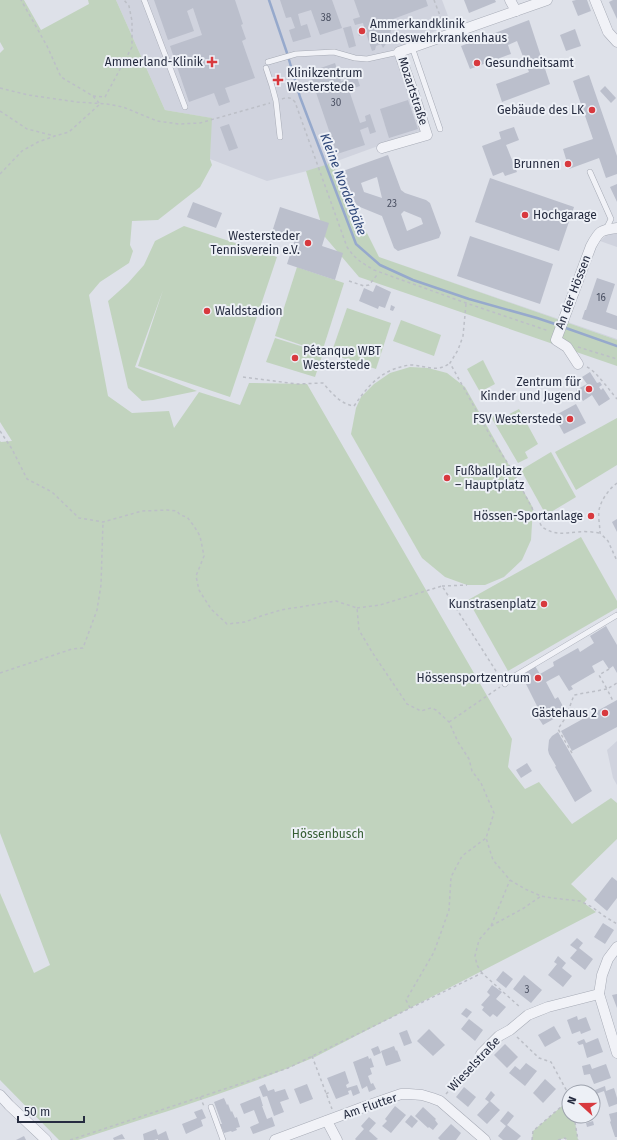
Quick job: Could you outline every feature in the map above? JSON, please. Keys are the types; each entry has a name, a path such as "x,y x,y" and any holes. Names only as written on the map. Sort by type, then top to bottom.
{"street":[{"path":"510,0 516,11"},
{"name":"Mozartstraße","path":"382,148 427,135 399,52 548,0"},
{"path":"595,0 608,32 617,42"},
{"path":"606,229 617,228"},
{"name":"An der Hössen","path":"578,364 567,347 556,340 591,246 597,234 606,229"},
{"path":"617,947 608,959 602,975 599,994 617,1053"},
{"name":"Wieselstraße","path":"481,1054 499,1036 510,1030 528,1015 548,1007 599,994"},
{"name":"Am Flutter","path":"275,1140 401,1094 409,1094 422,1095 440,1101 485,1140"},
{"path":"0,1095 8,1105 46,1140"},
{"path":"331,1119 337,1140"}],"lane":[{"path":"144,0 185,107"},
{"path":"412,47 440,129"},
{"path":"268,62 296,54 334,52 355,58 367,59 399,52"},
{"path":"266,68 276,101 280,136"},
{"path":"590,172 611,219 606,229"},
{"path":"505,684 508,680 617,615"},
{"path":"211,1107 223,1140"}],"path":[{"path":"21,0 47,46 61,77 93,96 100,104"},
{"path":"93,96 105,97 132,47 132,21 129,6 124,0"},
{"path":"434,0 447,35"},
{"path":"0,88 28,95 123,107 157,121 179,124 200,124 287,98 292,99 295,102 348,247 354,256 374,270 466,304 558,332"},
{"path":"0,174 22,151 38,142 70,132 100,104"},
{"path":"0,112 27,129 55,136"},
{"path":"349,281 364,286 369,285 377,275"},
{"path":"243,377 297,384 323,383 346,405 354,406 364,391 385,373 410,365 435,369 444,368 450,363 458,350 463,336 466,304"},
{"path":"576,347 617,359"},
{"path":"450,363 492,439 512,470 542,527 548,532 557,534 578,531 600,533 608,541 617,561"},
{"path":"578,364 590,368 617,399"},
{"path":"0,431 12,449 27,479 52,492 79,518 103,522 142,511 167,510 177,511 180,515 187,517 200,536 204,556 196,576 199,590 211,609 227,624 245,622 281,610 336,601 357,608 380,605 442,586 467,585"},
{"path":"600,533 599,509 607,493 617,483"},
{"path":"0,674 72,649 83,648 96,610 101,585 103,522"},
{"path":"442,586 505,684 448,722"},
{"path":"357,608 359,630 407,704 421,711 431,708 436,710 448,722 469,759 472,771 481,783 494,813 486,838 462,856 450,877 449,910 434,952 406,1000 410,1008"},
{"path":"609,669 598,675 613,701"},
{"path":"572,753 558,729 566,717 574,695 607,689 617,684"},
{"path":"486,838 493,860 510,880 525,889 542,896 580,901 592,907 617,924"},
{"path":"510,880 491,926 480,940 475,956 477,965 482,973 528,1015"},
{"path":"491,926 524,908 542,896"},
{"path":"70,1140 288,1068 482,973"},
{"path":"510,1030 539,1058 551,1062 563,1084"},
{"name":"Wieselstraße","path":"440,1101 481,1054"},
{"name":"Am Flutter","path":"312,1056 326,1094 331,1119"},
{"path":"326,1094 330,1092"},
{"path":"532,1140 533,1131 561,1107"},
{"path":"575,1124 578,1140"},
{"path":"558,1140 565,1138 567,1140"}],"shaded area":[{"name":"Klinikzentrum Westerstede","path":"116,0 442,0 451,24 393,50 422,130 315,169 267,181 210,159 211,118 165,110"},
{"path":"609,233 617,234 617,247 600,241"},
{"path":"379,257 617,339 617,340"},
{"path":"617,741 617,785 613,778 607,750"}],"green space":[{"name":"Hössenbusch","path":"0,0 24,0 41,30 89,4 88,0 116,0 165,110 212,118 210,159 212,165 200,187 158,220 132,221 130,245 133,251 129,263 100,282 89,295 108,396 132,413 169,411 174,428 199,392 240,405 249,383 307,384 512,739 508,767 525,789 539,782 572,824 611,798 617,803 617,839 571,884 587,899 584,903 596,912 315,1057 227,1091 78,1140 59,1140 0,1080 0,893 34,973 50,965 0,833 0,441 12,441 0,422 0,53 4,49 0,42"},
{"path":"332,163 379,257 617,340 617,366 359,277 325,237 306,171"},
{"name":"Waldstadion","path":"184,226 277,257 230,397 138,366 163,290 135,367 197,391 142,401 128,388 108,301 128,283 144,265 155,241"},
{"path":"297,267 344,283 322,352 275,336"},
{"path":"347,308 391,323 376,369 331,354"},
{"path":"401,320 441,335 434,356 393,341"},
{"name":"Pétanque WBT Westerstede","path":"275,338 323,353 315,377 266,362"},
{"path":"483,360 495,384 480,392 467,369"},
{"path":"410,367 428,368 447,373 465,387 533,508 531,540 522,560 504,577 485,585 467,585 445,577 422,558 351,434 356,408 361,397 374,384 390,373"},
{"path":"519,409 538,444 525,452 528,458 518,463 491,417 501,412 504,417"},
{"path":"617,418 617,465 576,490 555,452"},
{"path":"551,452 576,497 546,515 521,470"},
{"name":"Kunstrasenplatz","path":"581,537 617,601 617,608 508,671 468,600"},
{"path":"561,1107 561,1124 575,1124 578,1140 567,1140 565,1138 558,1140 532,1140 533,1131"}],"building":[{"name":"Ammerland-Klinik","path":"154,0 235,0 246,39 242,41 255,78 225,88 230,102 219,106 214,93 189,102 170,46 202,35 193,8 187,11 194,31 168,40"},
{"path":"280,0 332,0 342,28 320,35 311,10 298,14 301,26 307,24 311,37 293,42 289,30 295,28 291,17 286,18"},
{"path":"354,0 426,0 428,6 388,21 391,29 390,38 383,48 381,44 376,46 375,50 372,51 366,33 359,36 357,30 364,27 363,23 355,25 353,19 360,17"},
{"path":"464,0 495,0 496,2 469,13"},
{"path":"587,0 591,11 578,16 572,1"},
{"path":"617,0 617,19 609,2"},
{"name":"Gesundheitsamt","path":"529,20 550,84 502,102 496,84 529,72 517,41 508,45 511,54 470,69 461,46"},
{"path":"351,26 356,46 349,48 343,28"},
{"path":"575,29 581,46 566,51 560,35"},
{"path":"335,63 341,81 350,78 348,74 355,71 360,86 349,90 360,123 366,121 365,116 370,114 376,132 370,134 368,127 360,130 365,145 337,154 309,72"},
{"name":"Gebäude des LK","path":"589,75 617,156 617,174 606,178 599,158 569,169 563,149 593,139 573,81"},
{"path":"605,86 616,98 611,103 600,91"},
{"path":"408,100 418,129 389,138 380,109"},
{"path":"229,124 238,148 229,151 220,127"},
{"path":"514,127 519,140 506,145 517,172 505,176 503,172 493,176 482,146 501,139 499,132"},
{"path":"388,155 401,190 430,203 441,233 439,238 398,251 394,248 382,216 360,207 353,202 343,171","holes":["377,177 382,198 364,192 361,183","404,211 421,218 423,224 407,231 401,214"]},
{"name":"Hochgarage","path":"490,178 574,207 559,251 475,222"},
{"path":"617,184 617,202 610,187"},
{"path":"193,202 222,213 216,228 187,217"},
{"name":"Westersteder Tennisverein e.V.","path":"280,207 329,223 322,246 343,253 335,280 287,264 295,239 272,232"},
{"name":"Hochgarage","path":"470,236 553,264 540,304 457,276"},
{"path":"597,278 615,284 606,312 617,316 617,330 582,319"},
{"path":"376,285 391,292 385,308 379,306 378,309 359,301 364,288 373,292"},
{"path":"391,305 395,307 393,311 390,310"},
{"name":"Zentrum für Kinder und Jugend","path":"590,372 597,383 600,382 602,385 599,387 601,390 603,388 610,399 599,406 592,395 583,401 576,390 587,384 582,377"},
{"name":"FSV Westerstede","path":"576,404 586,423 564,434 554,416"},
{"path":"617,519 617,532 612,522"},
{"name":"Hössensportzentrum","path":"606,626 617,645 617,673 613,666 609,669 603,660 592,666 595,672 571,686 573,689 569,691 559,675 546,682 555,699 558,697 566,712 543,725 534,711 538,708 521,674 535,666 540,674 554,666 553,662 578,648 580,652 594,643 590,636"},
{"name":"Gästehaus 2","path":"617,700 617,727 572,751 561,731"},
{"path":"558,732 592,791 575,802 555,767 556,766 548,750 549,740"},
{"path":"527,763 532,771 521,778 516,770"},
{"path":"612,877 617,881 617,898 607,911 594,900"},
{"path":"603,923 614,930 605,944 594,937"},
{"path":"577,938 583,943 579,948 593,959 585,970 570,958 577,950 570,945"},
{"path":"558,956 566,963 562,968 572,976 563,987 548,975 557,964 554,962"},
{"path":"503,971 513,979 506,988 496,980"},
{"path":"524,975 542,990 531,1003 513,989"},
{"path":"492,985 502,992 496,999 506,1007 497,1017 493,1014 490,1017 482,1010 484,1007 481,1005 490,995 487,992"},
{"path":"617,994 617,1008 612,995"},
{"path":"466,1008 472,1012 467,1018 461,1014"},
{"path":"577,1016 578,1020 586,1017 591,1030 581,1034 580,1031 572,1034 567,1020"},
{"path":"469,1019 483,1030 475,1041 461,1029"},
{"path":"554,1026 561,1038 545,1047 538,1035"},
{"path":"429,1029 445,1045 433,1056 417,1041"},
{"path":"407,1030 412,1043 404,1046 399,1033"},
{"path":"598,1038 603,1052 587,1058 583,1044 579,1045 577,1042 584,1039 586,1043"},
{"path":"505,1044 518,1057 507,1068 494,1055"},
{"path":"378,1046 381,1053 374,1056 371,1049"},
{"path":"394,1046 401,1061 386,1066 381,1051"},
{"path":"368,1056 369,1059 371,1058 374,1067 370,1068 372,1074 368,1076 371,1084 373,1083 376,1089 369,1092 367,1086 362,1089 353,1062"},
{"path":"526,1063 537,1071 525,1086 509,1073 515,1066 520,1070"},
{"path":"590,1064 592,1069 606,1064 611,1078 594,1084 590,1074 584,1075 582,1066"},
{"path":"345,1071 349,1083 346,1085 347,1088 357,1085 360,1093 353,1096 351,1090 348,1091 349,1094 336,1099 327,1078"},
{"path":"545,1079 556,1089 543,1103 533,1093"},
{"path":"265,1084 268,1091 274,1089 275,1092 285,1089 289,1099 280,1102 284,1112 274,1116 267,1096 263,1097 259,1087"},
{"path":"307,1084 313,1099 300,1104 294,1089"},
{"path":"605,1086 606,1091 614,1088 617,1104 609,1107 604,1091 601,1092 601,1088"},
{"path":"464,1087 476,1097 468,1107 456,1097"},
{"path":"491,1091 495,1095 490,1101 500,1110 487,1124 477,1115 489,1102 485,1099"},
{"path":"260,1096 267,1119 272,1117 275,1126 253,1134 250,1127 259,1123 254,1110 244,1114 240,1104"},
{"path":"224,1098 235,1118 237,1117 240,1127 236,1128 237,1130 232,1132 224,1133 214,1102"},
{"path":"395,1106 406,1115 391,1133 382,1126 387,1121 385,1119"},
{"path":"423,1107 436,1119 435,1120 438,1124 433,1130 429,1127 428,1128 415,1116"},
{"path":"202,1109 206,1118 201,1120 203,1126 186,1134 182,1124 197,1118 194,1112"},
{"path":"508,1111 514,1116 507,1125 521,1136 517,1140 503,1140 498,1136 506,1126 500,1121"},
{"path":"617,1112 617,1137 615,1137 609,1114"},
{"path":"411,1115 418,1121 412,1128 405,1122"},
{"path":"369,1117 376,1123 369,1131 378,1139 356,1140 355,1139 364,1129 361,1126"},
{"path":"451,1124 461,1133 456,1140 440,1140 438,1138"},
{"path":"586,1124 594,1124 594,1125 587,1127"},
{"path":"156,1129 158,1135 166,1131 169,1140 144,1140 143,1134"},
{"path":"122,1134 125,1139 114,1140 113,1138"},
{"path":"24,1136 26,1140 16,1140"}],"waterway":[{"name":"Kleine Norderbäke","path":"269,0 300,97 356,244 380,265 413,280 469,299 558,325"},
{"name":"Kleine Norderbäke","path":"563,327 617,346"}],"place":[{"name":"Ammerkandklinik Bundeswehrkrankenhaus","path":"362,31"},
{"name":"Ammerland-Klinik","path":"212,62"},
{"name":"Gesundheitsamt","path":"477,63"},
{"name":"Klinikzentrum Westerstede","path":"278,80"},
{"name":"Gebäude des LK","path":"592,110"},
{"name":"Brunnen","path":"568,164"},
{"name":"Hochgarage","path":"525,215"},
{"name":"Westersteder Tennisverein e.V.","path":"308,243"},
{"name":"Waldstadion","path":"207,311"},
{"name":"Pétanque WBT Westerstede","path":"295,358"},
{"name":"Zentrum für Kinder und Jugend","path":"589,389"},
{"name":"FSV Westerstede","path":"570,419"},
{"name":"Fußballplatz – Hauptplatz","path":"447,478"},
{"name":"Hössen-Sportanlage","path":"591,516"},
{"name":"Kunstrasenplatz","path":"544,604"},
{"name":"Hössensportzentrum","path":"538,678"},
{"name":"Gästehaus 2","path":"605,713"}]}
